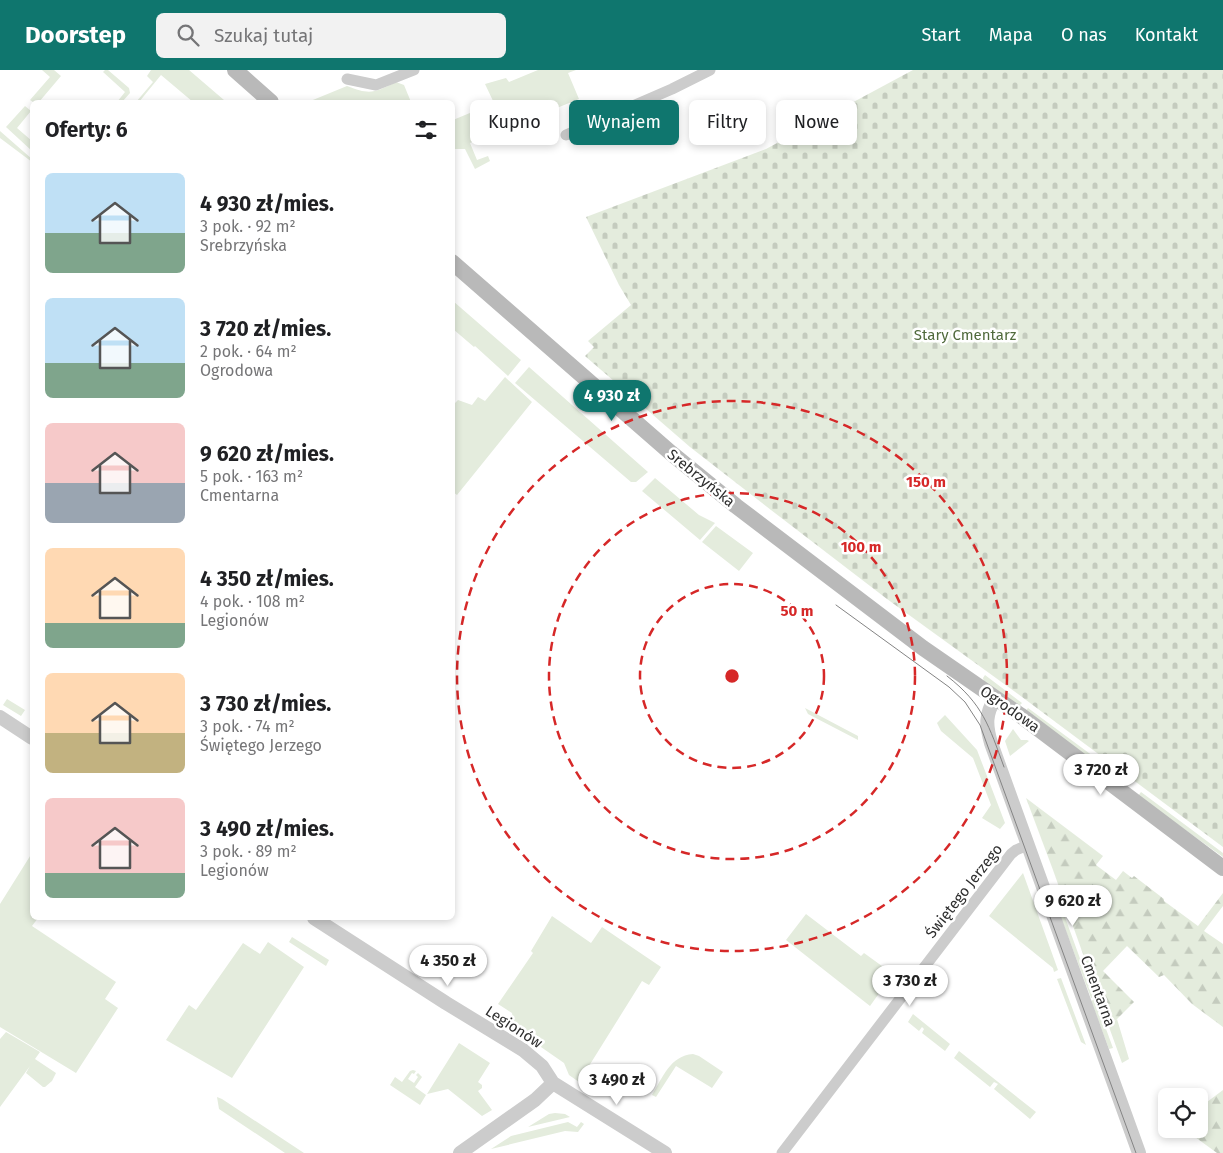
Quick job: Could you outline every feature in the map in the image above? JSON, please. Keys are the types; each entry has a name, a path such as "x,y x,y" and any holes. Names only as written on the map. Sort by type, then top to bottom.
{"main road":[{"path":"235,70 270,100"},
{"name":"Srebrzyńska","path":"455,265 671,453 795,552"},
{"name":"Ogrodowa","path":"795,552 923,648 1020,715 1223,868"}],"street":[{"path":"347,79 376,85 414,70"},
{"path":"566,135 672,89 710,70"},
{"name":"Cmentarna","path":"995,699 990,707 987,728 1139,1153"},
{"path":"0,717 30,737"},
{"name":"Świętego Jerzego","path":"782,1153 1011,854 1028,845"},
{"name":"Legionów","path":"317,920 446,1004 523,1050 542,1066 553,1083 664,1153"},
{"path":"460,1153 536,1100 553,1083"}],"green space":[{"path":"42,70 54,70 61,76 41,100 30,100 50,77"},
{"path":"108,70 129,88 130,93 124,100 119,100 125,92 103,72"},
{"path":"151,70 189,70 224,100 191,100 161,75 141,100 138,100 153,82 147,76"},
{"path":"538,70 576,70 568,73 579,99 569,100 569,103 559,107 559,100 493,100 485,84 506,78 509,82"},
{"name":"Stary Cmentarz","path":"913,70 1223,70 1223,847 887,599 771,510 690,447 585,356 594,347 588,341 631,305 619,285 586,217 776,144 857,145 857,100"},
{"path":"396,82 404,85 410,100 313,100 347,86 367,92 382,89"},
{"path":"25,106 30,110 17,128 30,139 30,149 6,127"},
{"path":"470,113 470,145 477,160 488,156 490,161 475,169 465,149 455,149 455,119"},
{"path":"0,131 30,157 30,160 0,138"},
{"path":"455,303 521,360 508,376 455,331"},
{"path":"529,367 648,472 636,482 631,482 515,383"},
{"path":"505,377 532,402 457,495 455,494 455,403 458,400 472,405 478,397 485,401"},
{"path":"655,478 699,515 715,523 700,540 642,491"},
{"path":"716,526 753,553 739,571 702,542"},
{"path":"985,675 1022,703 1018,707 984,682 983,678"},
{"path":"7,699 25,710 21,716 3,705"},
{"path":"805,708 858,736 858,740 808,714"},
{"path":"1028,708 1116,773 1111,776 1025,712"},
{"path":"945,715 977,750 1005,823 1000,829 982,818 991,805 973,758 941,731 937,723"},
{"path":"1013,729 1021,740 1029,741 1010,756 1005,741"},
{"path":"1141,792 1223,853 1223,857 1138,796"},
{"path":"1026,798 1103,856 1096,865 1116,880 1123,871 1132,878 1134,876 1198,926 1223,893 1223,906 1204,931 1223,944 1223,1027 1192,1004 1164,975 1159,977 1127,946 1103,971 1134,1002 1109,1027"},
{"path":"30,856 30,920 36,920 32,926 116,982 105,999 118,1008 76,1073 0,1027 0,904"},
{"path":"1023,873 1058,970 1054,972 1053,968 989,916"},
{"path":"1058,898 1094,997 1091,998 1054,899"},
{"path":"806,914 861,956 864,953 893,974 870,1006 786,940"},
{"path":"552,916 591,943 602,927 661,967 649,985 642,981 579,1082 569,1075 564,1063 515,1029 512,1013 498,1004 533,953 531,951"},
{"path":"292,937 329,960 326,966 289,942"},
{"path":"268,942 304,967 232,1078 166,1040 189,1005 196,1010 243,943 260,954"},
{"path":"1061,978 1086,1045 1081,1042 1057,979"},
{"path":"1095,999 1113,1048 1109,1049 1091,1001"},
{"path":"913,1014 950,1044 945,1051 922,1033 924,1029 922,1027 919,1031 908,1022"},
{"path":"1117,1019 1129,1059 1122,1063 1109,1027"},
{"path":"6,1032 40,1052 35,1059 56,1073 52,1081 43,1087 26,1073 30,1066 0,1107 0,1039"},
{"path":"459,1043 490,1063 478,1082 482,1085 482,1088 478,1091 492,1110 482,1116 448,1089 427,1094"},
{"path":"959,1051 1036,1112 1030,1119 994,1089 998,1084 994,1082 990,1087 954,1058"},
{"path":"693,1054 723,1072 712,1088 676,1066 656,1097 652,1095 673,1063 678,1059"},
{"path":"410,1071 416,1071 408,1079 414,1083 418,1073 422,1077 415,1087 426,1095 420,1105 390,1085 395,1077 402,1082"},
{"path":"1223,1090 1223,1153 1217,1153 1196,1138 1208,1138 1208,1101"},
{"path":"217,1097 304,1153 285,1153 219,1109"},
{"path":"549,1114 565,1114 570,1117 528,1127"},
{"path":"568,1122 577,1127 581,1122 584,1124 578,1132 565,1131 491,1149 511,1136"}],"tram line":[{"path":"836,605 949,687 965,702 980,725 1136,1153"},
{"path":"947,676 977,706 994,739 1004,767"}]}
